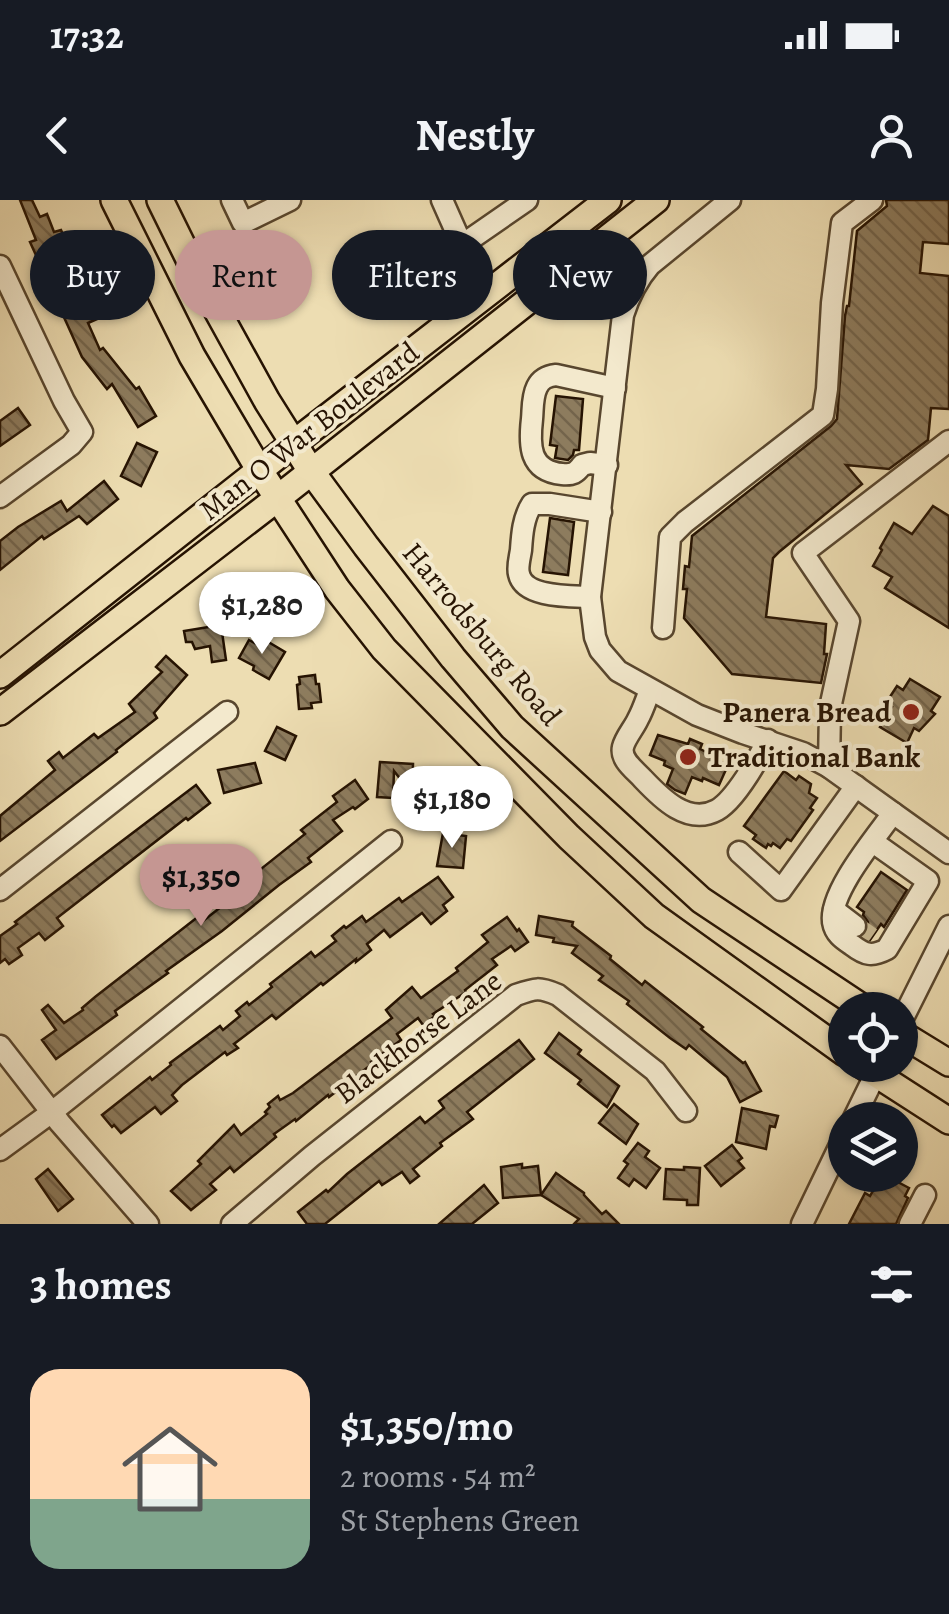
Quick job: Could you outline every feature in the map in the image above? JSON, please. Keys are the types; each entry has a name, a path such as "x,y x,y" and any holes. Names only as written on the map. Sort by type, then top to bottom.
{"main road":[{"path":"114,200 192,356 260,471 337,589 384,650 569,837 654,916 828,1040"},
{"name":"Harrodsburg Road","path":"160,200 210,299 312,471 453,658 512,727 701,900 839,992"},
{"name":"Man O War Boulevard","path":"0,675 608,200"},
{"name":"Man O War Boulevard","path":"0,712 656,200"},
{"path":"918,1044 949,1064"},
{"path":"892,1082 949,1121"}],"street":[{"path":"232,200 242,223 290,200"},
{"path":"442,200 462,245 527,200"},
{"path":"730,200 673,244 640,276 627,301 590,597 591,621 600,650 618,670 717,724 803,752 949,853"},
{"path":"663,628 670,537 823,415 842,223 872,200"},
{"path":"0,266 82,432 71,445 0,497"},
{"path":"607,465 582,464 572,474 552,473 534,458 529,445 534,397 546,376 572,376 615,388"},
{"path":"828,767 830,708 849,621 803,553 949,440"},
{"path":"590,597 548,594 523,584 518,573 523,527 532,504 601,512"},
{"path":"650,690 623,747 624,759 658,795 682,811 695,814 721,808 768,740"},
{"path":"0,890 227,712"},
{"path":"739,852 780,890 856,786"},
{"path":"834,910 871,938 876,955 864,954 838,935 832,920 837,894 893,813"},
{"path":"0,1150 391,841"},
{"path":"871,938 928,881 873,842"},
{"path":"916,992 949,926"},
{"name":"Blackhorse Lane","path":"232,1224 516,995 530,990 540,988 558,995 654,1071 686,1111"},
{"path":"0,1046 148,1224"},
{"path":"802,1224 828,1171"},
{"path":"910,1224 925,1195"}],"building":[{"path":"20,200 32,200 40,217 47,214 53,230 32,230"},
{"path":"886,200 949,200 949,244 923,242 920,273 949,276 949,409 931,408 928,440 889,469 846,465 862,484 773,558 766,617 826,624 827,654 821,683 732,674 684,618 685,566 689,567 692,536 837,419 857,231 887,206"},
{"path":"65,320 95,320 88,323 100,350 103,348 136,389 139,387 156,416 138,427 112,384 107,389 82,357"},
{"path":"556,396 583,399 579,450 574,450 568,460 555,458 557,446 550,445"},
{"path":"18,408 30,425 0,446 0,421"},
{"path":"137,443 157,452 141,486 121,476"},
{"path":"104,481 118,499 87,524 79,516 44,539 42,536 0,570 0,541 61,501 67,511"},
{"path":"933,506 949,516 949,628 885,588 892,577 873,566 894,523 912,534"},
{"path":"550,518 574,522 568,575 543,572"},
{"path":"221,625 226,660 212,662 210,646 195,649 192,642 186,642 184,631"},
{"path":"249,640 262,647 265,640 285,652 269,679 239,658"},
{"path":"166,656 187,675 154,713 157,718 0,841 0,816 55,770 48,761 59,752 63,758 94,734 98,738 135,712 129,704 162,672 156,667"},
{"path":"315,675 321,702 299,709 299,677"},
{"name":"Panera Bread","path":"910,679 940,697 931,711 935,714 919,731 914,728 907,743 880,727 892,707 886,703 897,686 903,690"},
{"path":"277,727 296,736 285,760 265,751"},
{"path":"658,735 702,744 700,749 711,758 728,765 719,785 692,777 685,794 667,784 673,769 650,755"},
{"path":"380,762 413,764 412,794 394,771 393,798 377,797"},
{"path":"255,763 261,783 224,793 218,770"},
{"path":"784,771 811,784 809,793 817,798 791,841 787,839 780,848 773,843 766,848 744,826"},
{"path":"355,780 368,799 333,820 342,831 308,858 311,862 56,1059 42,1040 56,1030 42,1010 48,1005 64,1023 83,1010 199,916 203,921 240,892 237,888 305,834 301,830 337,802 333,796"},
{"path":"445,784 463,807 436,826 416,799 436,785 439,789"},
{"path":"196,785 210,803 57,918 63,926 45,940 39,933 18,948 22,955 9,964 5,959 0,963 0,936 15,922"},
{"path":"443,833 466,836 463,868 437,866"},
{"path":"881,872 907,890 884,927 881,924 870,940 864,936 868,922 857,907"},
{"path":"438,877 453,897 443,905 447,911 431,924 422,913 390,937 384,930 367,944 371,950 356,962 321,983 276,1019 272,1015 234,1044 238,1048 227,1055 225,1052 182,1085 172,1095 177,1101 161,1114 155,1107 121,1133 102,1115 220,1026 223,1030 240,1016 236,1011 247,1002 249,1005 311,952 315,957 336,941 332,936 344,926 362,916 366,922"},
{"path":"539,916 573,922 572,926 610,959 642,985 645,981 745,1062 761,1091 740,1102 727,1077 689,1045 686,1049 670,1038 599,980 603,976 572,953 577,946 536,935"},
{"path":"507,917 528,942 515,951 511,946 492,959 497,965 423,1025 418,1018 397,1034 401,1040 372,1064 274,1134 276,1137 234,1172 230,1167 210,1184 216,1190 191,1210 171,1191 201,1164 198,1161 234,1125 241,1135 267,1114 268,1104 278,1096 280,1100 293,1093 392,1018 386,1010 412,987 421,998 458,971 456,968 488,942 482,935"},
{"path":"559,1033 581,1050 578,1054 619,1086 607,1107 578,1084 581,1080 545,1053"},
{"path":"519,1040 534,1059 467,1112 473,1119 413,1169 419,1176 410,1183 402,1172 382,1185 379,1181 325,1224 307,1224 298,1212 420,1117 425,1123 444,1108 439,1101"},
{"path":"614,1104 638,1124 626,1144 599,1123"},
{"path":"742,1108 778,1116 775,1127 770,1126 766,1149 736,1142"},
{"path":"638,1143 649,1151 645,1157 660,1168 646,1188 634,1179 629,1186 618,1178 628,1164 624,1161"},
{"path":"732,1145 744,1168 721,1186 705,1166"},
{"path":"522,1164 522,1168 538,1166 541,1195 503,1198 501,1167"},
{"path":"700,1168 698,1205 687,1205 687,1200 664,1199 666,1169"},
{"path":"48,1169 73,1199 58,1211 36,1179"},
{"path":"556,1173 619,1224 574,1224 579,1219 541,1195"},
{"path":"484,1185 498,1203 472,1224 439,1224"},
{"path":"872,1192 907,1192 896,1224 849,1224 865,1193 870,1196"}],"tunnel":[{"path":"855,926 872,938"}],"place":[{"name":"Panera Bread","path":"911,712"},
{"name":"Traditional Bank","path":"688,757"}]}
